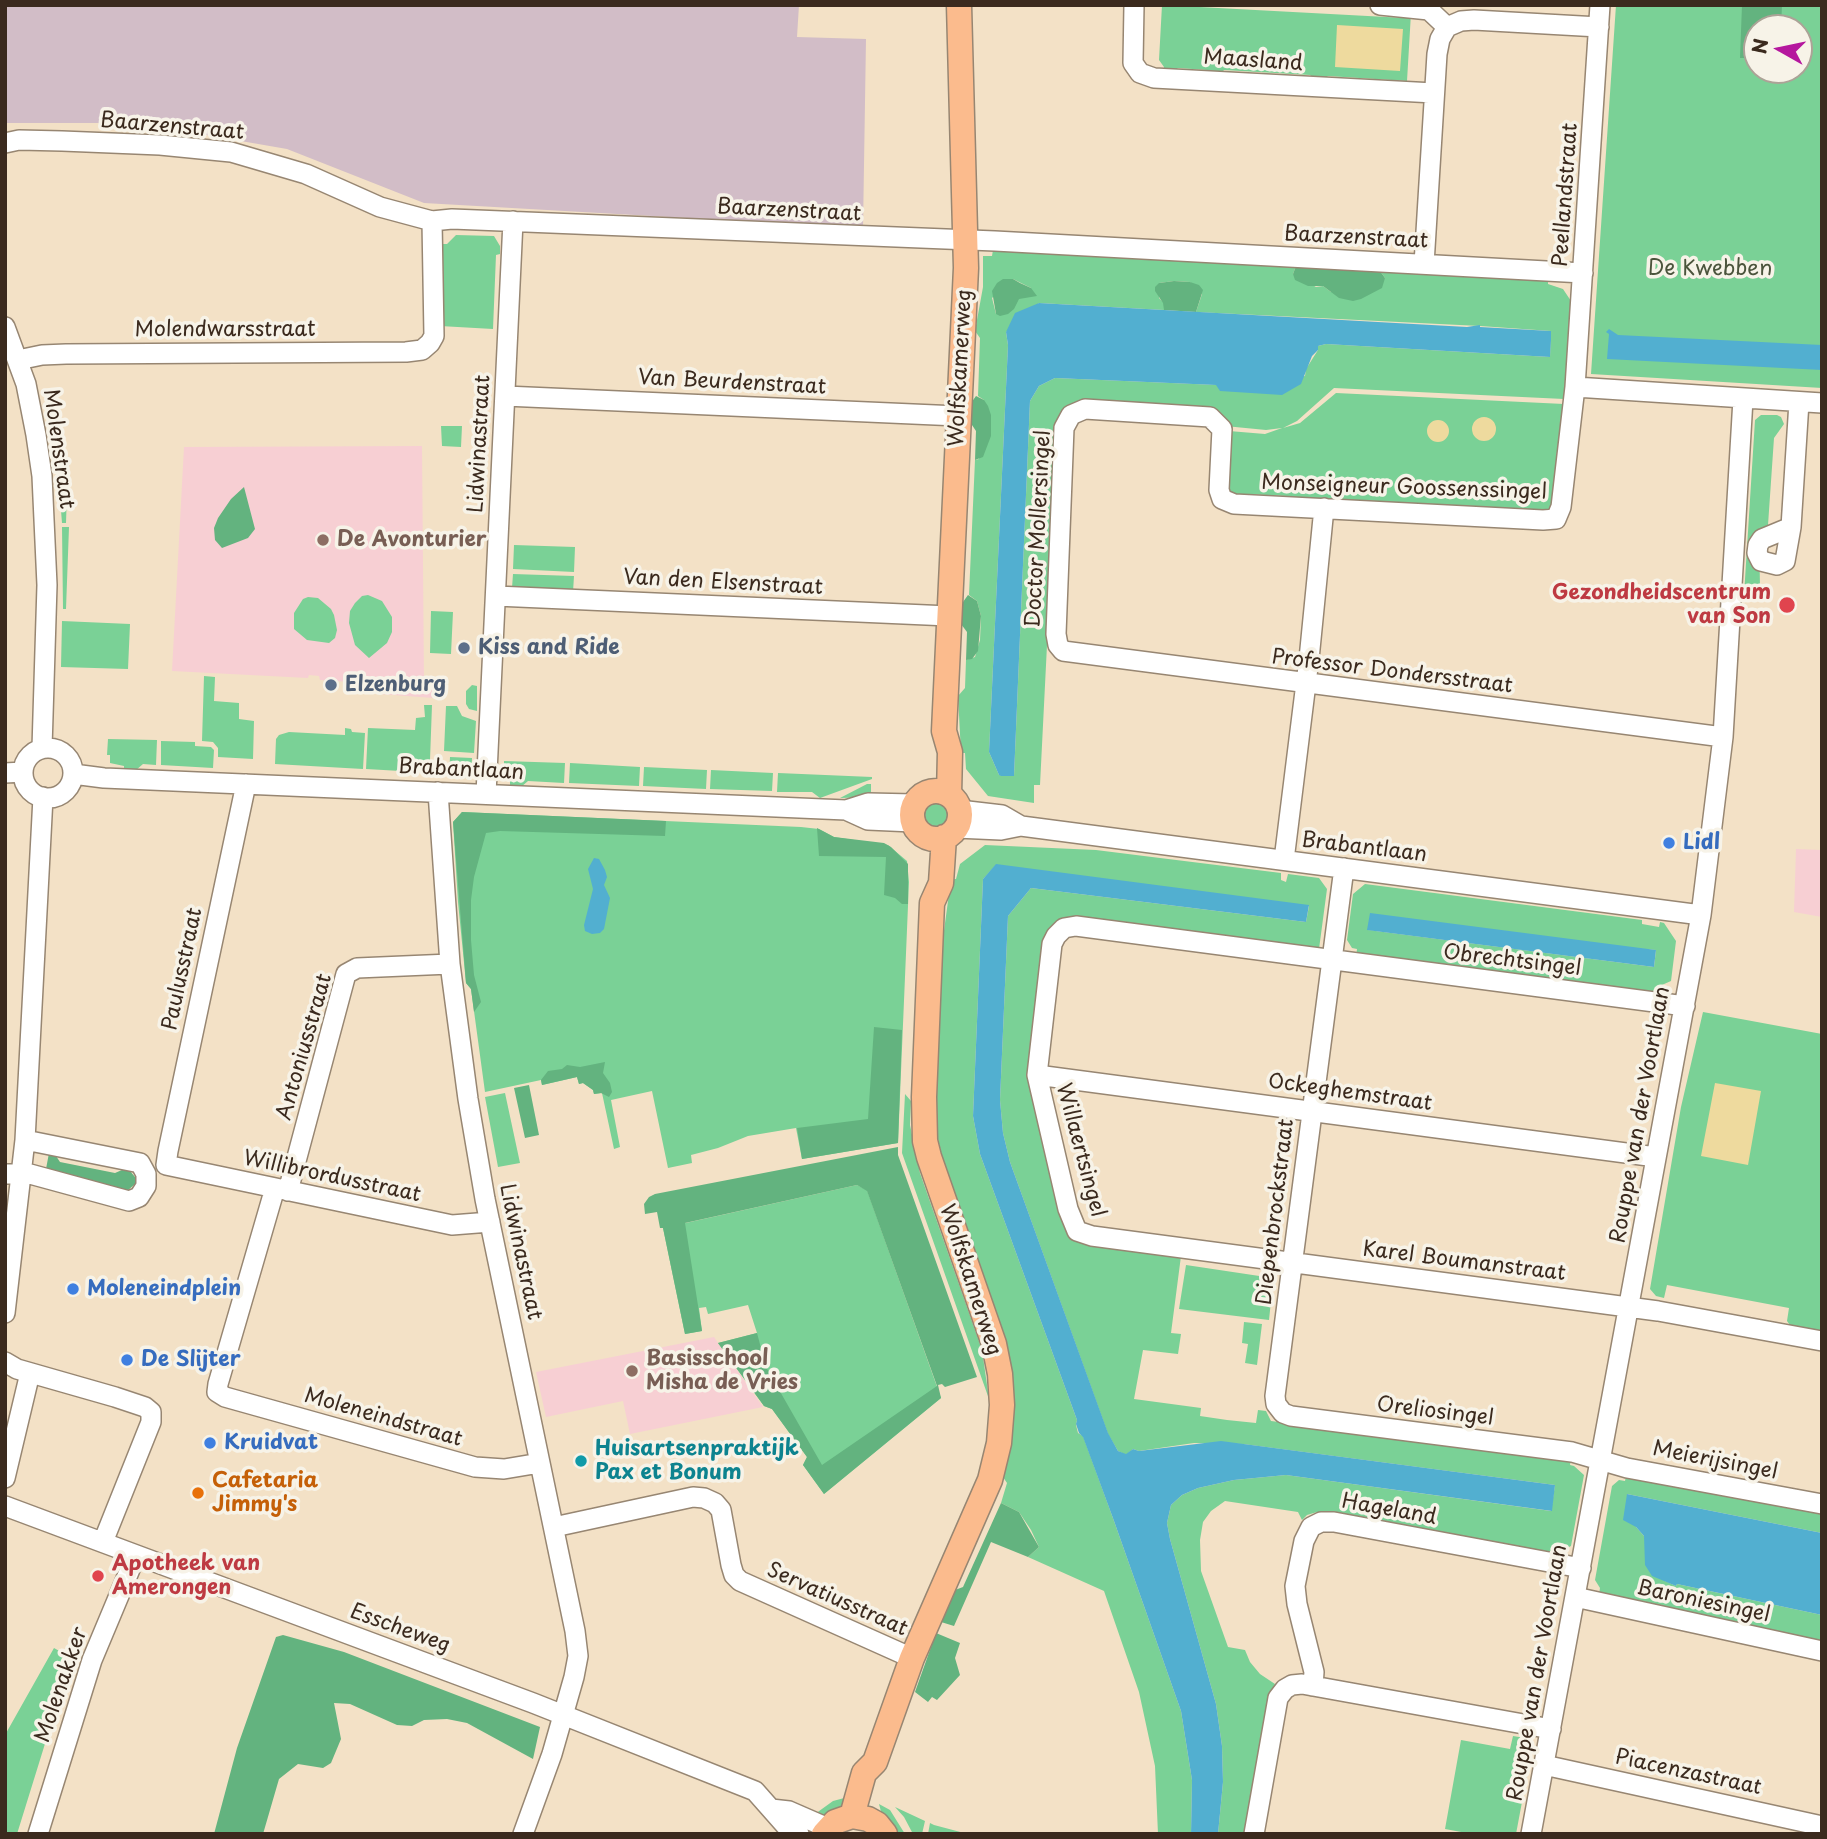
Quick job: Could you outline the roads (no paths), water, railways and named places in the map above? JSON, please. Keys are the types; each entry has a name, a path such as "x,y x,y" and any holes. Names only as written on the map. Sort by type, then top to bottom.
{"main road":[{"name":"Wolfskamerweg","path":"868,1823 864,1773 875,1762 912,1658 990,1480 999,1443 1002,1405 1000,1374 988,1324 925,1141 924,1097 932,903 925,883 950,752 944,731 966,283 959,5"},
{"path":"826,1831 835,1822 868,1823"}],"street":[{"name":"Maasland","path":"1135,5 1133,63 1140,73 1153,78 1434,93"},
{"path":"1380,5 1429,10 1447,27"},
{"name":"Peellandstraat","path":"1575,387 1600,5"},
{"path":"1424,264 1438,47 1447,27 1461,21 1474,20 1599,27"},
{"name":"Baarzenstraat","path":"5,143 19,140 62,141 160,145 231,152 306,174 380,207 432,220 513,221 965,241 1583,273"},
{"name":"Molendwarsstraat","path":"18,360 42,355 74,354 422,350 433,336 432,220"},
{"name":"Lidwinastraat","path":"486,794 513,221"},
{"name":"Molenstraat","path":"5,327 18,360 36,435 45,517 47,614 42,748"},
{"path":"1575,387 1822,403"},
{"name":"Monseigneur Goossenssingel","path":"1071,415 1085,409 1210,417 1222,429 1219,490 1222,499 1234,504 1543,520 1556,519 1561,508 1575,387"},
{"name":"Van Beurdenstraat","path":"505,396 958,416"},
{"name":"Rouppe van der Voortlaan","path":"1531,1834 1701,915 1723,737 1743,399"},
{"path":"1791,527 1800,402"},
{"name":"Doctor Mollersingel","path":"1058,645 1056,634 1064,428 1071,415"},
{"path":"1284,860 1307,684 1324,508"},
{"name":"Van den Elsenstraat","path":"496,596 949,616"},
{"name":"Professor Dondersstraat","path":"1058,645 1063,651 1073,653 1723,737"},
{"path":"42,748 61,751 72,764 73,774 69,787 58,796 43,797 29,789 14,773 31,755 42,748"},
{"name":"Brabantlaan","path":"73,774 846,810 868,803 937,816 1002,815 1021,826 1701,915"},
{"name":"Paulusstraat","path":"166,1165 246,784"},
{"name":"Lidwinastraat","path":"438,792 450,964 468,1099 490,1222 554,1527 578,1656 575,1677 552,1754 523,1834"},
{"path":"5,1312 14,1174 25,1140 43,797"},
{"name":"Diepenbrockstraat","path":"1275,1396 1344,868"},
{"name":"Willaertsingel","path":"1292,1263 1091,1236 1077,1231 1068,1209 1037,1075 1052,944 1064,928 1076,926 1332,960"},
{"name":"Obrechtsingel","path":"1332,960 1685,1006"},
{"name":"Antoniusstraat","path":"282,1190 346,974 357,968 450,964"},
{"name":"Ockeghemstraat","path":"1037,1075 1656,1157"},
{"path":"14,1174 53,1179 129,1201 139,1197 146,1186 146,1174 140,1163 25,1140"},
{"name":"Willibrordusstraat","path":"166,1165 452,1225 490,1222"},
{"name":"Moleneindstraat","path":"282,1190 217,1392 225,1397 475,1467 504,1469 540,1463"},
{"name":"Karel Boumanstraat","path":"1292,1263 1629,1307 1822,1341"},
{"path":"5,1362 17,1369 145,1407 151,1412 151,1422 103,1542"},
{"path":"5,1478 30,1373"},
{"name":"Oreliosingel","path":"1275,1396 1276,1404 1283,1413 1291,1416 1572,1452 1601,1460"},
{"name":"Meierijsingel","path":"1601,1460 1627,1468 1822,1504"},
{"name":"Servatiusstraat","path":"554,1527 693,1497 704,1498 715,1503 721,1510 731,1564 734,1575 740,1581 912,1658"},
{"name":"Esscheweg","path":"5,1506 564,1715 755,1791 785,1825 799,1834"},
{"name":"Hageland","path":"1313,1686 1314,1672 1295,1586 1304,1541 1311,1527 1321,1522 1334,1522 1581,1568"},
{"name":"Molenakker","path":"38,1834 92,1660 136,1555"},
{"name":"Baroniesingel","path":"1575,1597 1822,1651"},
{"path":"1254,1834 1278,1698 1292,1685 1313,1686 1551,1729"},
{"name":"Piacenzastraat","path":"1544,1765 1822,1826"},
{"name":"Esscheweg","path":"771,1809 789,1811 826,1831"}],"water":[{"path":"1039,303 1467,327 1480,325 1551,331 1550,357 1326,344 1318,346 1301,384 1282,395 1220,391 1216,385 1055,378 1039,386 1030,401 1014,776 1001,776 989,752 1008,345 1006,332 1015,313"},
{"path":"1609,329 1618,335 1822,345 1822,370 1607,359 1609,334 1606,332"},
{"path":"594,858 599,859 605,870 607,877 604,885 610,898 604,929 600,933 592,934 585,931 584,925 593,889 588,869"},
{"path":"996,864 1309,905 1306,922 1031,888 1008,916 1000,1100 1003,1133 1010,1162 1108,1433 1118,1451 1126,1454 1133,1449 1139,1451 1221,1441 1555,1485 1552,1511 1286,1475 1234,1480 1198,1488 1182,1495 1171,1505 1167,1523 1170,1539 1216,1704 1222,1746 1223,1782 1218,1834 1191,1834 1192,1780 1181,1711 980,1154 973,1116 983,879"},
{"path":"1370,913 1656,950 1654,967 1367,930"},
{"path":"1627,1494 1822,1533 1822,1615 1677,1584 1676,1586 1652,1576 1645,1565 1644,1536 1636,1527 1623,1520"}],"place":[{"name":"De Avonturier","path":"323,540"},
{"name":"Gezondheidscentrum van Son","path":"1787,605"},
{"name":"Kiss and Ride","path":"464,648"},
{"name":"Elzenburg","path":"331,685"},
{"name":"Lidl","path":"1669,843"},
{"name":"Moleneindplein","path":"73,1289"},
{"name":"De Slijter","path":"127,1360"},
{"name":"Basisschool Misha de Vries","path":"632,1371"},
{"name":"Kruidvat","path":"210,1443"},
{"name":"Huisartsenpraktijk Pax et Bonum","path":"581,1461"},
{"name":"Cafetaria Jimmy's","path":"198,1493"},
{"name":"Apotheek van Amerongen","path":"98,1576"}],"park label":[{"name":"De Kwebben","path":"1710,269"}]}
